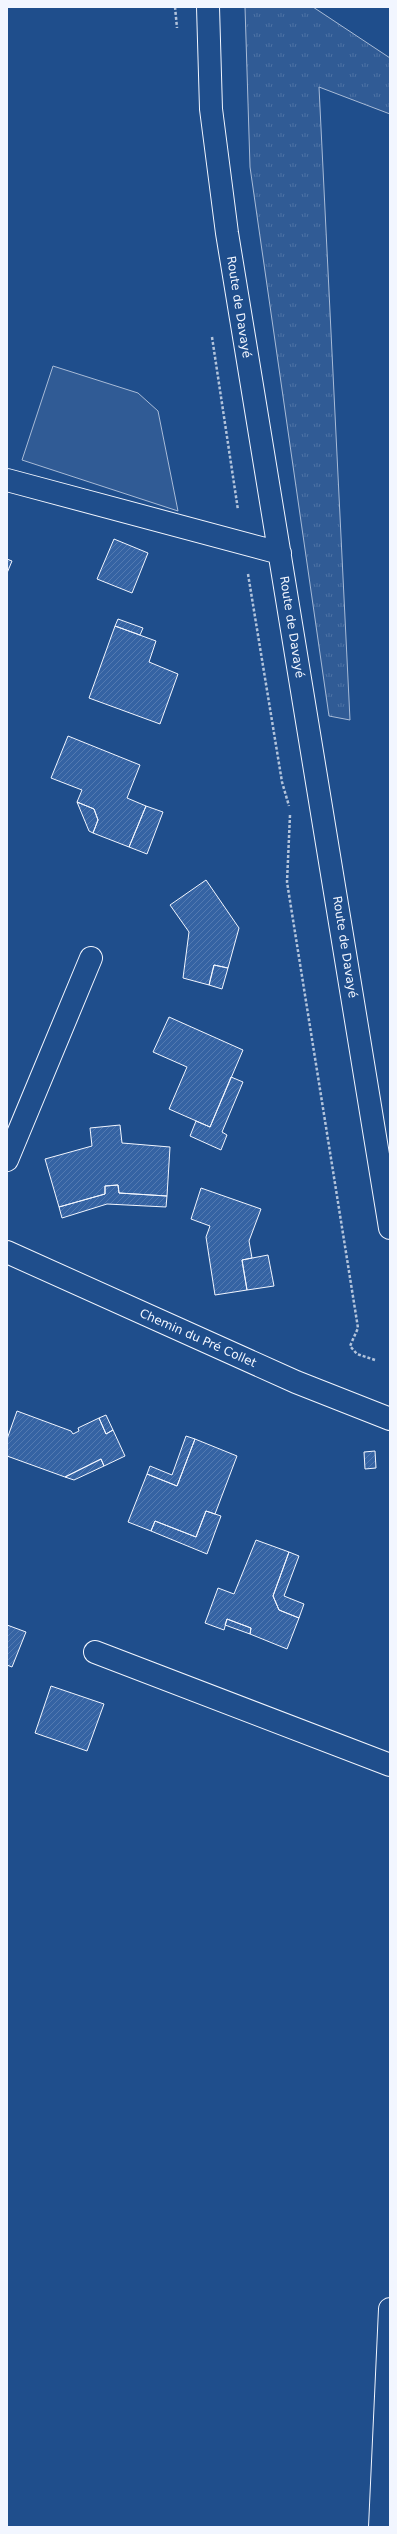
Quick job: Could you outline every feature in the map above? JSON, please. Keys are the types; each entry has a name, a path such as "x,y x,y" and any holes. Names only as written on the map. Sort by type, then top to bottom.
{"street":[{"name":"Route de Davayé","path":"208,16 211,109 227,233 390,1228"},
{"path":"7,480 280,553"},
{"path":"7,1160 90,958"},
{"name":"Chemin du Pré Collet","path":"7,1252 296,1382 390,1419"},
{"path":"95,1652 390,1765"},
{"path":"380,2527 390,2309"}],"path":[{"path":"176,7 177,36"},
{"path":"212,336 233,486 245,544 246,564 282,782 290,812 287,882 358,1328 350,1346 357,1354 375,1360"}],"green space":[{"path":"245,7 313,7 390,58 390,114 319,87 350,720 329,716 250,167"}],"shaded area":[{"path":"53,366 138,393 158,411 178,511 22,460"}],"building":[{"path":"114,539 148,553 132,593 97,579"},
{"path":"7,559 12,561 7,573"},
{"path":"118,619 143,628 140,635 115,626"},
{"path":"115,626 156,641 149,662 178,674 160,724 89,698"},
{"path":"68,736 140,765 127,798 146,806 129,847 93,833 98,820 94,809 77,802 82,790 51,778"},
{"path":"77,802 94,809 98,820 93,833 89,831"},
{"path":"146,806 163,812 147,854 129,847"},
{"path":"206,880 239,928 228,968 214,965 209,985 183,978 189,932 170,905"},
{"path":"214,965 228,968 222,989 209,985"},
{"path":"169,1017 243,1050 210,1127 169,1109 187,1067 153,1052"},
{"path":"231,1077 243,1082 222,1132 227,1135 221,1150 190,1136 196,1121 210,1127"},
{"path":"120,1125 122,1143 170,1147 167,1196 119,1193 118,1185 105,1186 105,1194 59,1207 45,1159 92,1146 90,1128"},
{"path":"118,1185 119,1193 167,1196 166,1207 107,1204 62,1218 59,1207 105,1194 105,1186"},
{"path":"201,1188 261,1209 249,1241 252,1258 242,1260 247,1290 215,1295 206,1237 210,1226 191,1219"},
{"path":"268,1255 274,1286 247,1290 242,1260"},
{"path":"17,1411 71,1431 73,1434 79,1431 78,1428 99,1418 106,1434 113,1430 125,1456 104,1466 101,1459 65,1477 7,1456 7,1439"},
{"path":"106,1415 113,1430 106,1434 99,1418"},
{"path":"186,1436 195,1439 177,1486 147,1474 150,1466 172,1475"},
{"path":"195,1439 237,1456 215,1514 206,1511 196,1537 155,1521 151,1531 128,1522 147,1474 177,1486"},
{"path":"375,1451 376,1468 365,1469 364,1452"},
{"path":"101,1459 104,1466 74,1480 65,1477"},
{"path":"206,1511 221,1516 207,1554 151,1531 155,1521 196,1537"},
{"path":"256,1540 289,1552 273,1596 279,1610 299,1618 287,1649 250,1634 251,1628 227,1619 224,1630 205,1623 218,1588 234,1594"},
{"path":"289,1552 299,1556 284,1596 304,1604 299,1618 279,1610 273,1596"},
{"path":"227,1619 251,1628 250,1634 225,1625"},
{"path":"7,1625 26,1632 12,1667 7,1665"},
{"path":"51,1686 104,1704 87,1751 35,1733"}]}
